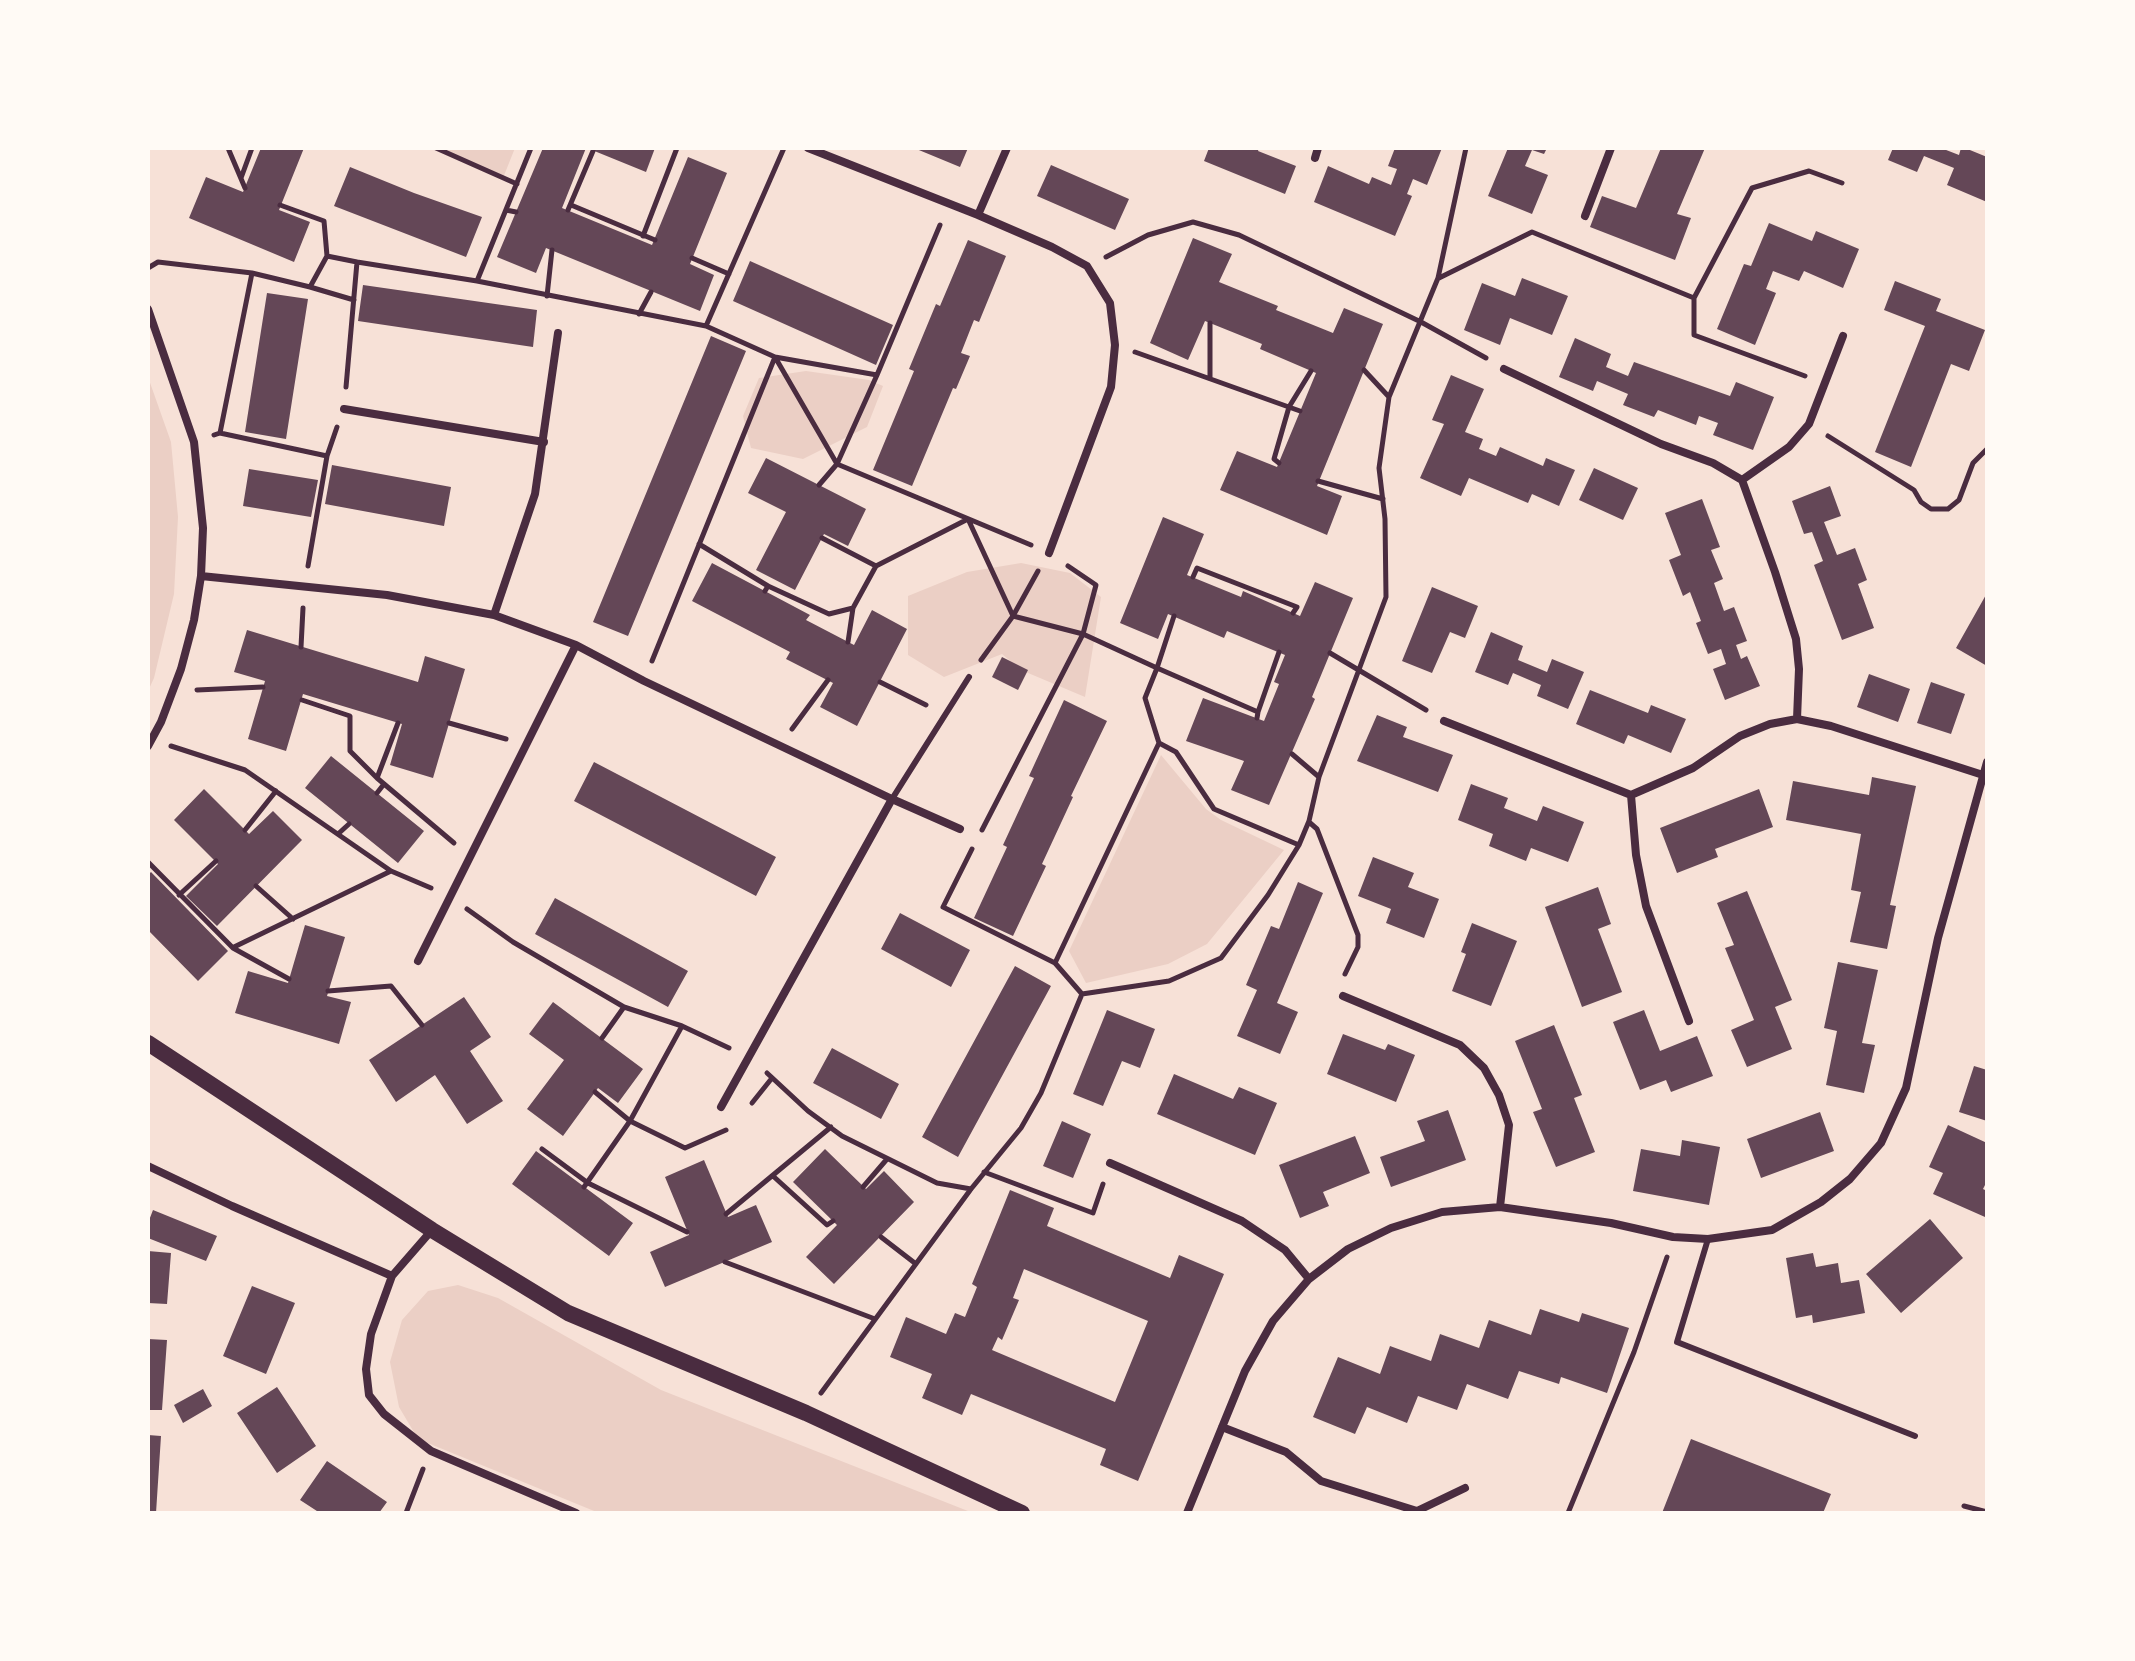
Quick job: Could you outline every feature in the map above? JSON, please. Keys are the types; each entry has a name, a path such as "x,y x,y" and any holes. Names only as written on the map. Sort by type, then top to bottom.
{"main road":[{"path":"148,1043 432,1230 568,1313 806,1413 1022,1513"}],"street":[{"path":"808,148 1052,247 1087,266 1110,303 1115,345 1111,387 1049,553"},
{"path":"978,215 1007,148"},
{"path":"1315,158 1318,148"},
{"path":"1585,216 1611,148"},
{"path":"148,309 194,442 203,528 201,576 194,620 172,692 148,746"},
{"path":"494,615 535,494 558,333"},
{"path":"1742,480 1789,447 1809,424 1843,336"},
{"path":"1504,369 1661,444 1713,463 1742,480 1796,639 1799,669 1797,719"},
{"path":"344,409 544,442"},
{"path":"201,576 387,595 494,615 576,645 644,681 960,829"},
{"path":"418,961 576,645"},
{"path":"1444,721 1631,795 1693,768 1740,736 1770,724 1797,719 1831,726 1983,775"},
{"path":"1187,1513 1245,1371 1273,1321 1309,1279 1348,1249 1391,1228 1442,1212 1500,1207 1611,1223 1673,1237 1708,1239 1772,1230 1821,1202 1850,1179 1881,1143 1906,1088 1938,938 1987,762"},
{"path":"1631,795 1636,855 1646,906 1689,1021"},
{"path":"721,1107 892,799"},
{"path":"1343,996 1460,1045 1484,1068 1499,1095 1509,1125 1500,1207"},
{"path":"1110,1163 1242,1221 1285,1250 1309,1279"},
{"path":"148,1166 392,1276"},
{"path":"432,1230 392,1276 371,1334 366,1369 369,1395 384,1414 431,1451 576,1513"},
{"path":"1222,1427 1286,1452 1321,1481 1417,1511 1465,1488"}],"lane":[{"path":"892,799 969,677"},
{"path":"1708,1239 1677,1342 1915,1436"}],"path":[{"path":"228,148 245,188"},
{"path":"240,179 252,148"},
{"path":"436,148 517,184"},
{"path":"477,281 531,148"},
{"path":"643,236 677,148"},
{"path":"706,326 784,148"},
{"path":"1082,994 1169,981 1221,958 1268,895 1299,845 1309,821 1319,777 1386,597 1379,468 1389,397 1438,278 1466,148"},
{"path":"593,151 570,208 655,240"},
{"path":"1825,384 1694,335 1694,298 1752,188 1809,171 1842,183"},
{"path":"819,485 837,464 949,204"},
{"path":"280,205 324,221 327,256"},
{"path":"506,210 516,212"},
{"path":"1087,266 1148,235 1193,222 1239,235 1421,322 1504,369"},
{"path":"1438,278 1532,232 1694,298"},
{"path":"547,296 552,250"},
{"path":"692,258 729,274"},
{"path":"148,268 158,262 252,273 220,433"},
{"path":"357,262 477,281 706,326 775,357 877,375"},
{"path":"310,287 354,300"},
{"path":"639,314 651,292"},
{"path":"1210,323 1210,378"},
{"path":"1115,345 1300,411"},
{"path":"775,357 837,464 1049,553 1096,585 1083,634 943,907 1055,963 1082,994"},
{"path":"644,681 775,357"},
{"path":"1364,370 1389,397"},
{"path":"1279,463 1274,459 1289,407 1311,371"},
{"path":"1809,424 1914,490 1921,502 1931,509 1948,509 1959,500 1973,463 1987,449"},
{"path":"194,442 220,433 327,456"},
{"path":"1318,481 1383,499"},
{"path":"848,642 853,608 876,566 968,519"},
{"path":"968,519 1013,616"},
{"path":"822,538 876,566"},
{"path":"699,544 766,589 829,614 853,608"},
{"path":"969,677 1013,616 1049,553"},
{"path":"1193,577 1197,568 1297,607 1293,613"},
{"path":"1013,616 1083,634 1257,715 1279,652"},
{"path":"1055,963 1159,743 1145,698 1174,616"},
{"path":"1330,653 1444,721"},
{"path":"779,745 828,680"},
{"path":"880,682 945,715"},
{"path":"172,692 263,687"},
{"path":"302,700 350,716 350,751 470,857"},
{"path":"377,778 398,723"},
{"path":"449,723 526,745"},
{"path":"1159,743 1176,752 1214,809 1299,845"},
{"path":"1292,754 1319,777"},
{"path":"377,793 384,784"},
{"path":"245,830 276,791"},
{"path":"1309,821 1317,829 1358,935 1358,947 1336,994 1343,996"},
{"path":"338,834 349,824"},
{"path":"179,895 216,861"},
{"path":"148,862 233,948 289,979"},
{"path":"233,948 391,871"},
{"path":"256,886 293,919"},
{"path":"328,991 391,986 422,1025"},
{"path":"806,1413 971,1189 1021,1128 1041,1093 1082,994"},
{"path":"602,1038 624,1007"},
{"path":"586,1185 630,1121 682,1026"},
{"path":"749,1057 808,1111 831,1127 937,1183 971,1189"},
{"path":"743,1115 772,1078"},
{"path":"595,1092 630,1121 685,1148 734,1127"},
{"path":"726,1214 831,1127"},
{"path":"542,1149 586,1185 687,1232"},
{"path":"863,1187 887,1159"},
{"path":"984,1172 1093,1213 1110,1163"},
{"path":"773,1176 827,1225 833,1221"},
{"path":"881,1237 916,1264"},
{"path":"1568,1513 1649,1313 1673,1237"},
{"path":"725,1262 875,1319"},
{"path":"406,1513 431,1451"},
{"path":"1964,1506 1987,1512"}],"shaded area":[{"path":"437,148 515,148 503,178"},
{"path":"806,371 869,380 883,386 867,427 803,459 751,448 743,416 759,378"},
{"path":"148,377 171,442 178,517 174,594 154,678 148,691"},
{"path":"1021,563 1070,573 1101,597 1085,697 1021,670 1002,654 944,677 908,655 908,596 967,572"},
{"path":"1161,755 1206,809 1221,820 1284,850 1207,944 1168,964 1086,983 1069,951"},
{"path":"458,1285 498,1298 661,1390 973,1513 599,1513 418,1439 399,1407 390,1362 402,1320 428,1291"}],"building":[{"path":"261,148 304,148 279,210 310,222 294,262 189,218 206,177 243,192"},
{"path":"543,148 586,148 562,208 652,245 688,157 727,173 690,264 714,275 700,311 546,248 536,273 497,257"},
{"path":"587,148 655,148 646,172"},
{"path":"914,148 968,148 960,167"},
{"path":"1209,148 1259,148 1258,151 1296,166 1285,194 1204,161"},
{"path":"1395,148 1442,148 1427,185 1413,179 1407,194 1412,196 1395,236 1314,202 1328,166 1369,184 1372,177 1391,185 1397,169 1388,166"},
{"path":"1508,148 1547,148 1544,154 1532,150 1525,166 1548,175 1532,214 1488,196"},
{"path":"1661,148 1705,148 1677,214 1691,218 1675,260 1590,227 1602,196 1636,208"},
{"path":"1893,148 1941,148 1959,155 1961,148 1965,148 1987,157 1987,202 1947,185 1954,168 1924,156 1917,172 1888,160"},
{"path":"1051,165 1129,199 1115,230 1037,196"},
{"path":"350,167 482,217 466,257 334,206"},
{"path":"1769,223 1812,241 1816,231 1859,249 1843,288 1804,271 1799,281 1773,271 1766,289 1776,293 1755,345 1717,329 1744,264 1751,266"},
{"path":"1193,238 1232,254 1219,282 1278,306 1276,310 1333,333 1344,308 1383,324 1317,486 1342,496 1327,535 1220,490 1237,451 1277,467 1316,373 1260,349 1262,344 1205,321 1188,360 1150,343"},
{"path":"968,240 1006,256 979,322 974,320 961,353 970,356 956,389 953,388 912,486 873,470 914,371 909,369 936,304 940,306"},
{"path":"750,261 893,325 876,365 733,301"},
{"path":"1522,278 1568,296 1552,335 1510,318 1500,345 1464,330 1482,283 1515,296"},
{"path":"1895,281 1941,299 1936,311 1985,330 1969,371 1951,364 1911,467 1875,452 1925,326 1884,310"},
{"path":"363,285 537,310 533,347 358,321"},
{"path":"267,293 308,299 286,439 245,432"},
{"path":"711,336 746,351 628,636 593,622"},
{"path":"1575,338 1611,354 1606,367 1628,376 1634,362 1730,396 1736,382 1774,397 1753,450 1713,435 1718,423 1699,416 1696,425 1658,410 1654,417 1623,405 1628,394 1597,381 1593,391 1559,377"},
{"path":"1451,375 1484,389 1465,432 1483,439 1479,449 1496,456 1500,447 1543,466 1546,458 1575,470 1559,506 1532,494 1528,503 1469,478 1461,496 1420,478 1444,424 1432,420"},
{"path":"766,458 866,509 848,546 824,534 795,590 756,570 786,512 748,493"},
{"path":"332,465 451,487 444,526 325,504"},
{"path":"1594,468 1638,488 1623,520 1579,500"},
{"path":"249,469 318,480 311,517 243,506"},
{"path":"1830,486 1841,516 1824,522 1837,555 1855,548 1867,580 1858,584 1874,628 1842,640 1814,565 1823,561 1812,532 1804,534 1792,501"},
{"path":"1702,499 1720,547 1711,550 1723,579 1714,583 1724,611 1734,607 1747,641 1736,645 1741,659 1747,656 1760,686 1725,700 1713,669 1726,664 1721,649 1708,654 1696,623 1701,621 1690,592 1683,596 1669,560 1681,555 1665,513"},
{"path":"1163,517 1204,534 1187,575 1241,597 1243,591 1300,616 1315,582 1353,598 1312,697 1315,699 1269,805 1231,790 1244,761 1186,741 1203,698 1264,721 1279,684 1274,682 1285,655 1227,631 1224,638 1168,614 1158,639 1120,623"},
{"path":"712,563 810,615 806,620 854,645 872,610 907,629 857,726 820,707 833,683 786,659 790,652 692,601"},
{"path":"1432,587 1478,606 1465,638 1450,632 1432,673 1402,661"},
{"path":"1987,593 1987,666 1956,648"},
{"path":"247,630 418,682 425,656 465,669 433,778 390,765 402,724 303,694 286,751 248,739 265,681 234,672"},
{"path":"1491,632 1523,646 1518,660 1547,672 1552,659 1584,672 1568,709 1537,696 1541,685 1513,673 1508,685 1475,672"},
{"path":"1002,657 1028,670 1018,690 992,677"},
{"path":"1869,674 1910,689 1898,722 1857,707"},
{"path":"1931,682 1965,694 1951,734 1917,723"},
{"path":"1590,690 1648,713 1651,705 1686,719 1671,753 1628,735 1624,744 1576,724"},
{"path":"1064,700 1107,721 1071,796 1042,864 1046,866 1013,936 974,918 1007,847 1003,845 1034,778 1029,776"},
{"path":"1377,715 1407,727 1403,737 1453,755 1438,792 1357,761"},
{"path":"331,756 424,831 398,863 305,788"},
{"path":"594,762 776,857 756,896 574,801"},
{"path":"1872,777 1916,786 1890,905 1896,906 1887,949 1850,942 1861,892 1851,890 1861,834 1786,820 1793,781 1869,795"},
{"path":"1471,784 1508,798 1504,808 1537,821 1543,806 1584,822 1568,862 1531,848 1526,861 1489,846 1493,834 1458,820"},
{"path":"204,789 249,834 273,811 302,840 217,926 186,896 218,864 174,820"},
{"path":"1759,789 1773,827 1715,849 1718,857 1677,873 1660,828"},
{"path":"1373,857 1414,873 1408,887 1439,899 1424,938 1386,923 1391,909 1358,896"},
{"path":"151,872 228,951 198,981 148,930 148,875"},
{"path":"1298,882 1323,893 1277,1003 1298,1012 1280,1054 1237,1036 1257,990 1246,985 1271,926 1279,929"},
{"path":"1598,887 1611,924 1598,929 1622,992 1582,1007 1545,907"},
{"path":"1747,891 1792,1000 1775,1007 1792,1049 1747,1067 1731,1030 1754,1020 1725,948 1734,945 1717,903"},
{"path":"555,898 688,971 668,1007 535,934"},
{"path":"900,913 970,950 951,987 881,949"},
{"path":"1472,923 1517,941 1491,1006 1452,991 1466,954 1461,952"},
{"path":"305,925 345,937 327,996 351,1002 339,1044 235,1013 248,971 288,983"},
{"path":"1838,962 1878,970 1862,1043 1875,1045 1864,1093 1826,1085 1837,1031 1824,1028"},
{"path":"1015,966 1051,986 958,1157 922,1137"},
{"path":"464,997 491,1037 470,1051 503,1101 467,1124 435,1075 396,1102 369,1060"},
{"path":"553,1002 643,1069 618,1103 598,1088 563,1136 527,1109 564,1060 529,1034"},
{"path":"1107,1010 1155,1029 1140,1068 1122,1061 1103,1106 1073,1094"},
{"path":"1644,1010 1660,1051 1697,1036 1713,1076 1671,1092 1666,1080 1640,1090 1613,1022"},
{"path":"1554,1025 1582,1095 1574,1098 1595,1152 1556,1167 1533,1112 1542,1109 1515,1041"},
{"path":"1343,1034 1385,1050 1388,1044 1415,1055 1396,1102 1327,1074"},
{"path":"832,1048 899,1084 881,1119 813,1083"},
{"path":"1974,1066 1987,1070 1987,1121 1959,1112"},
{"path":"1174,1074 1233,1099 1239,1087 1277,1103 1255,1155 1157,1114"},
{"path":"1448,1110 1466,1160 1391,1187 1380,1157 1425,1141 1417,1121"},
{"path":"1820,1112 1834,1151 1761,1178 1747,1139"},
{"path":"1062,1121 1091,1134 1073,1178 1043,1166"},
{"path":"1948,1125 1987,1143 1987,1181 1983,1189 1987,1191 1985,1217 1933,1194 1943,1173 1929,1167"},
{"path":"1355,1136 1370,1173 1323,1192 1329,1206 1300,1218 1279,1165"},
{"path":"1682,1140 1720,1147 1709,1205 1633,1191 1641,1149 1680,1156"},
{"path":"825,1149 866,1189 884,1171 914,1202 834,1284 806,1257 837,1225 793,1182"},
{"path":"536,1151 633,1223 609,1256 512,1184"},
{"path":"704,1160 728,1217 756,1205 772,1242 665,1287 650,1252 689,1235 665,1177"},
{"path":"1010,1190 1054,1208 1047,1226 1170,1278 1179,1255 1224,1274 1138,1481 1100,1465 1106,1449 971,1394 962,1415 922,1398 932,1374 890,1357 906,1317 946,1334 955,1313 965,1317 977,1287 972,1284","holes":["1024,1269 1148,1321 1115,1402 992,1350 998,1337 1002,1340 1019,1300 1013,1298"]},
{"path":"153,1210 217,1236 206,1261 148,1238 148,1223"},
{"path":"1930,1219 1963,1258 1901,1313 1866,1274"},
{"path":"148,1251 171,1253 167,1304 148,1303"},
{"path":"1813,1253 1816,1267 1838,1263 1841,1283 1859,1280 1865,1313 1813,1323 1812,1315 1796,1318 1786,1258"},
{"path":"252,1286 295,1303 266,1374 223,1356"},
{"path":"1540,1309 1579,1322 1582,1313 1629,1328 1607,1393 1561,1377 1559,1384 1519,1371 1508,1399 1467,1384 1457,1410 1418,1396 1407,1423 1367,1407 1355,1434 1313,1417 1338,1357 1380,1374 1390,1346 1431,1361 1440,1334 1479,1348 1489,1320 1531,1335"},
{"path":"148,1339 167,1340 162,1410 148,1410"},
{"path":"277,1387 316,1446 277,1473 237,1413"},
{"path":"203,1389 212,1406 183,1423 174,1405"},
{"path":"148,1435 161,1436 156,1513 148,1513"},
{"path":"1691,1439 1831,1494 1823,1513 1662,1513"},
{"path":"327,1461 387,1502 379,1513 320,1513 300,1500"}]}
